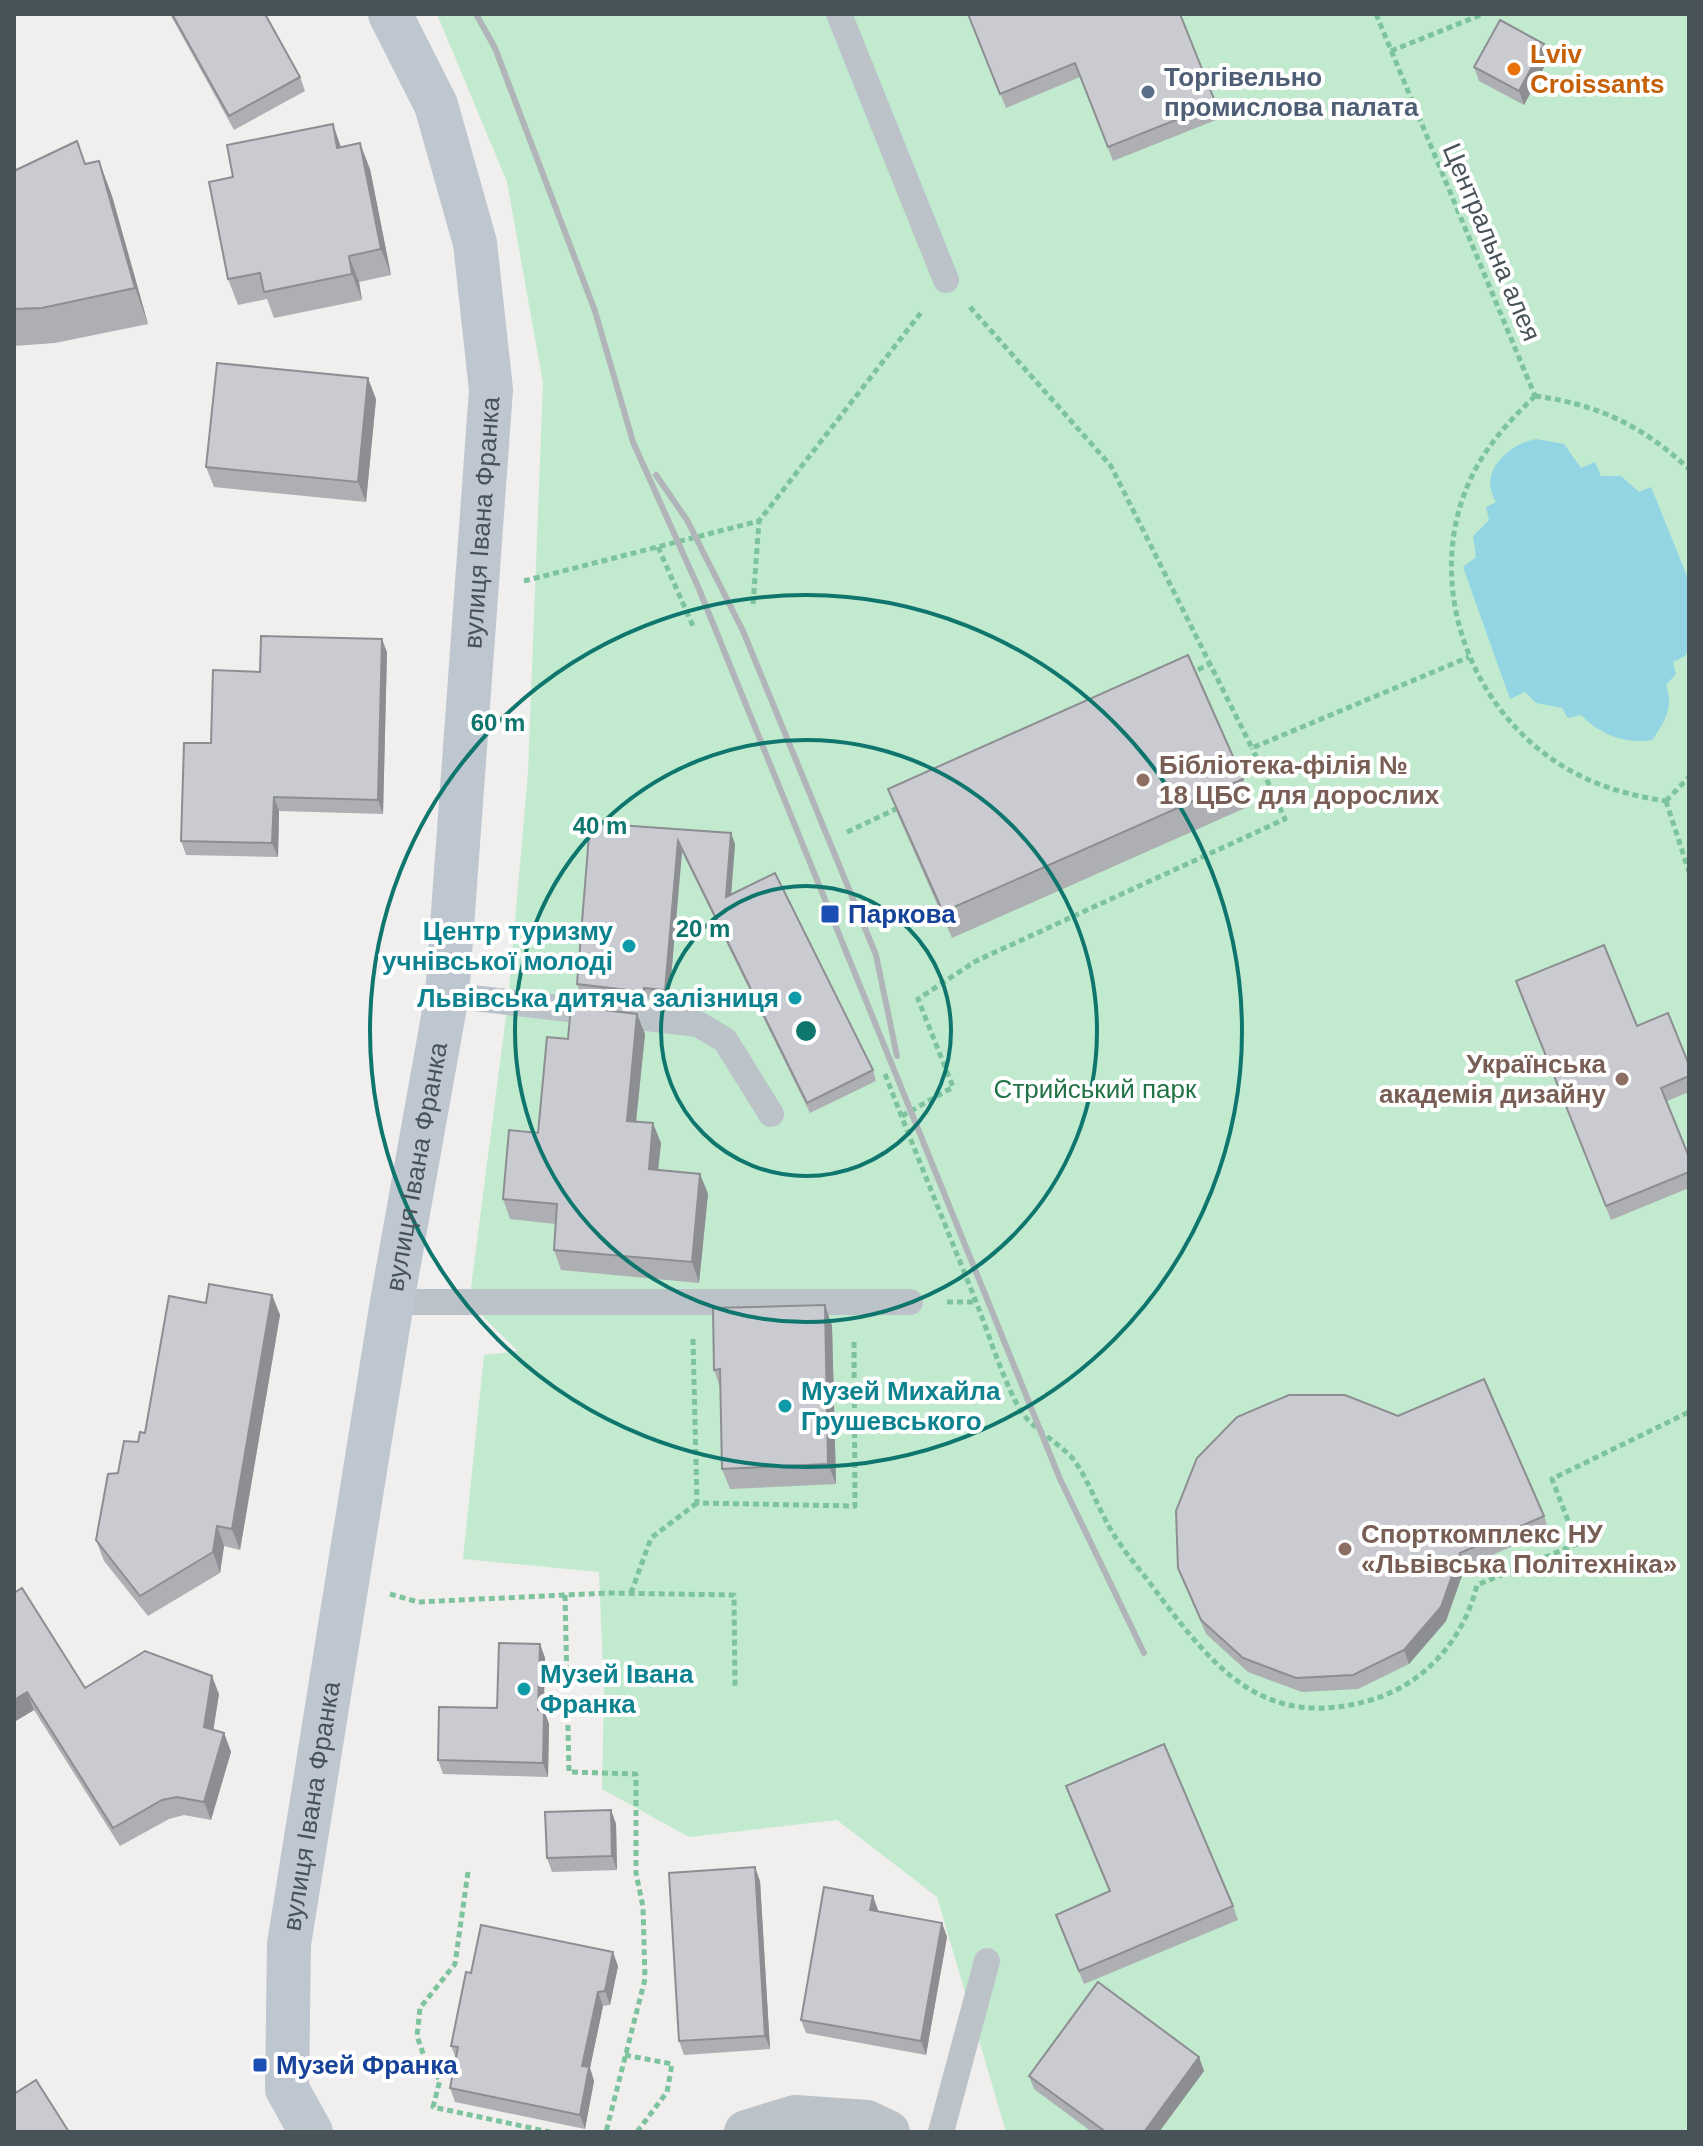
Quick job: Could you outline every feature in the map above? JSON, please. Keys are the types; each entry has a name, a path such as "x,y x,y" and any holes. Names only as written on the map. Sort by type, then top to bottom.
{"main road":[{"name":"вулиця Івана Франка","path":"311,2132 287,2089 289,1944 392,1302 447,995 491,390 475,243 436,105 390,14"}],"street":[{"path":"746,2132 795,2117 867,2122 888,2132"}],"lane":[{"path":"839,14 946,280"},
{"path":"447,995 698,1024 725,1040 771,1114"},
{"path":"392,1302 910,1302"},
{"path":"941,2132 987,1961"}],"path":[{"name":"Центральна алея","path":"1376,14 1535,396"},
{"path":"1391,51 1483,14"},
{"path":"753,604 759,521 946,280 1111,466 1212,663 1285,819 976,961 918,999 953,1087 902,1116"},
{"path":"1666,801 1602,786 1544,753 1497,706 1469,657 1455,615 1451,580 1459,511 1471,478 1488,448 1535,396 1569,401 1635,425 1689,469"},
{"path":"476,593 759,521"},
{"path":"658,547 693,626"},
{"path":"1252,748 1469,657"},
{"path":"1184,676 1212,663"},
{"path":"1666,801 1689,777"},
{"path":"1666,801 1689,872"},
{"path":"847,832 903,806"},
{"path":"885,1074 1019,1409 1074,1460 1112,1531 1202,1651 1226,1675 1254,1693 1285,1704 1318,1708 1351,1706 1384,1696 1413,1681 1438,1659 1459,1632 1477,1585 1577,1544 1552,1479 1689,1412"},
{"path":"693,1302 697,1503"},
{"path":"631,1593 651,1538 697,1503 855,1506 854,1302"},
{"path":"386,1593 418,1602 631,1593 734,1595 735,1686"},
{"path":"565,1595 569,1772 636,1774 636,1873 643,1907 645,1979 606,2132"},
{"path":"468,1872 455,1964 420,2008 417,2036 426,2062 440,2080 433,2107 550,2132"},
{"path":"625,2055 672,2064 667,2092 637,2132"}],"green space":[{"name":"Стрийський парк","path":"437,14 1689,14 1689,2132 1006,2132 937,1897 837,1820 689,1837 602,1789 604,1694 599,1572 463,1559 484,1355 518,1351 469,1303 508,1001 528,773 543,383 507,182"}],"water":[{"path":"1536,439 1564,444 1581,468 1595,462 1601,476 1621,476 1639,492 1651,487 1689,581 1689,648 1685,656 1673,662 1676,674 1666,685 1669,700 1667,714 1652,740 1632,741 1614,736 1596,728 1581,715 1568,718 1562,708 1536,703 1525,692 1510,699 1463,567 1476,557 1473,536 1489,520 1486,507 1496,502 1491,491 1493,470 1506,453"}],"building":[{"path":"172,14 265,14 300,77 229,116"},
{"name":"Торгівельно промислова палата","path":"968,14 1180,14 1216,104 1108,147 1075,63 1000,94"},
{"name":"Lviv Croissants","path":"1500,20 1544,44 1519,91 1474,67"},
{"path":"333,124 337,148 360,143 381,249 349,256 352,274 264,292 260,273 228,279 209,182 233,177 227,145"},
{"path":"77,141 85,164 99,161 135,288 42,308 14,309 14,171"},
{"path":"217,363 368,378 358,482 206,467"},
{"path":"261,636 382,639 378,800 274,797 272,843 181,841 184,743 211,743 213,670 260,672"},
{"path":"1188,655 1243,779 943,912 888,789"},
{"path":"590,823 731,833 726,897 775,873 873,1070 807,1103 678,841 665,990 644,988 644,992 577,984"},
{"name":"Українська академія дизайну","path":"1604,945 1637,1026 1668,1013 1689,1065 1689,1076 1661,1088 1689,1157 1689,1172 1606,1206 1516,981"},
{"path":"571,1006 637,1014 627,1121 653,1123 649,1169 700,1174 692,1262 554,1250 557,1204 503,1199 509,1130 538,1133 547,1037 568,1039"},
{"path":"209,1284 272,1295 232,1529 217,1526 213,1552 140,1596 96,1540 108,1474 118,1473 124,1441 138,1442 140,1432 145,1433 169,1296 206,1303"},
{"name":"Музей Михайла Грушевського","path":"825,1305 828,1464 722,1469 720,1369 714,1370 713,1308"},
{"name":"Спорткомплекс НУ «Львівська Політехніка»","path":"1484,1379 1544,1516 1460,1553 1441,1607 1404,1650 1353,1675 1296,1678 1243,1658 1201,1620 1178,1568 1176,1511 1197,1458 1237,1417 1289,1395 1345,1395 1398,1416"},
{"path":"22,1588 85,1688 145,1651 212,1676 204,1727 224,1733 204,1802 177,1797 162,1800 113,1828 27,1692 14,1700 14,1593"},
{"name":"Музей Івана Франка","path":"499,1643 540,1644 538,1710 544,1710 543,1763 438,1760 439,1707 497,1708"},
{"path":"1164,1744 1233,1906 1079,1971 1056,1915 1110,1891 1066,1786"},
{"path":"611,1810 612,1856 547,1858 545,1812"},
{"path":"755,1867 765,2036 679,2041 669,1873"},
{"path":"824,1887 873,1896 870,1910 942,1923 921,2041 801,2020"},
{"path":"481,1925 613,1952 605,1991 598,1992 582,2066 589,2067 580,2115 450,2088 458,2047 451,2046 466,1972 471,1973"},
{"path":"1098,1982 1199,2057 1144,2132 1106,2132 1029,2076"},
{"path":"36,2080 69,2132 14,2132 14,2094"}],"railway":[{"path":"476,14 495,48 595,311 633,442 699,589 1060,1479 1144,1653"},
{"path":"656,475 687,520 743,631 876,955 897,1056"}],"place":[{"name":"Lviv Croissants","path":"1514,69"},
{"name":"Торгівельно промислова палата","path":"1148,92"},
{"name":"Бібліотека-філія № 18 ЦБС для дорослих","path":"1143,780"},
{"name":"Паркова","path":"830,914"},
{"name":"Центр туризму учнівської молоді","path":"629,946"},
{"name":"Львівська дитяча залізниця","path":"795,998"},
{"name":"Українська академія дизайну","path":"1622,1079"},
{"name":"Музей Михайла Грушевського","path":"785,1406"},
{"name":"Спорткомплекс НУ «Львівська Політехніка»","path":"1345,1549"},
{"name":"Музей Івана Франка","path":"524,1689"},
{"name":"Музей Франка","path":"260,2065"}]}
